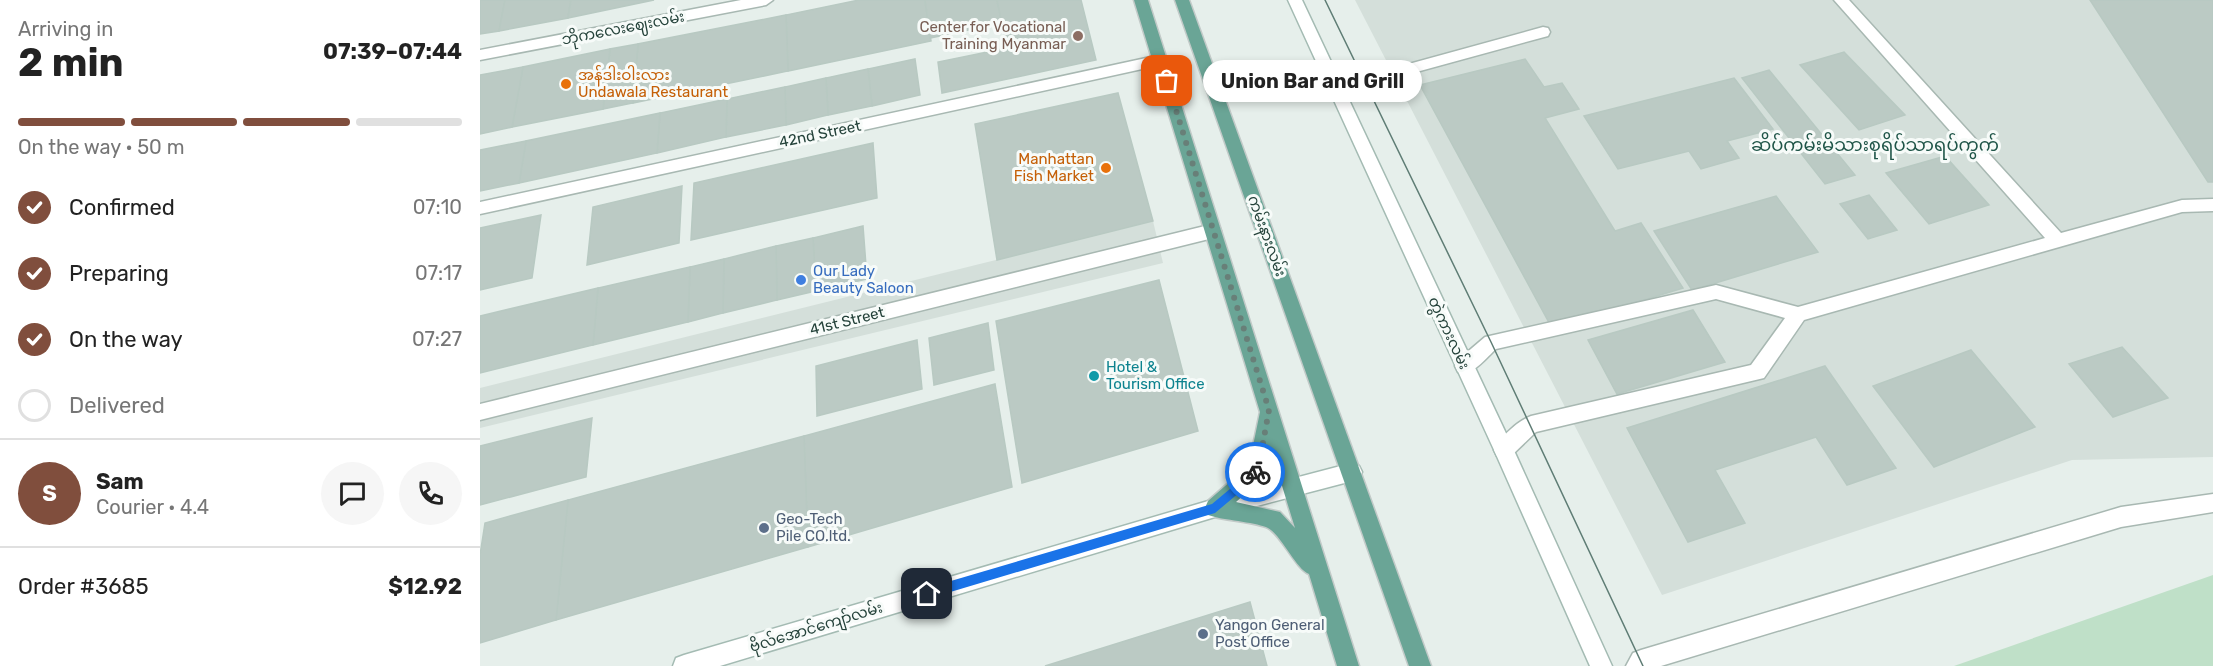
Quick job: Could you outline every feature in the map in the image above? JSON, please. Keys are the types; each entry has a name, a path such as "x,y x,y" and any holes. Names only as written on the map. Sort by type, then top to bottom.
{"main road":[{"path":"1141,0 1348,666"},
{"name":"ကမ်းနားလမ်း","path":"1182,0 1420,666"},
{"path":"1215,508 1258,470 1269,410"},
{"path":"1215,508 1273,519 1301,549 1321,579"}],"street":[{"name":"ဘိုကလေးဈေးလမ်း","path":"480,55 766,0"},
{"name":"တွဲကားလမ်း","path":"1295,0 1504,450 1601,666"},
{"path":"1841,0 2058,241"},
{"path":"1336,89 1543,32"},
{"name":"42nd Street","path":"480,208 1160,60"},
{"path":"1464,366 1491,342 1716,292 1798,314 2182,206 2213,205"},
{"name":"41st Street","path":"480,412 1213,231"},
{"path":"1504,450 1531,425 1757,372 1798,314"},
{"path":"1294,489 1352,472"},
{"name":"ဗိုလ်အောင်ကျော်လမ်း","path":"684,666 1215,508 1294,489"},
{"path":"1637,666 1641,661 2121,518 2213,503"}],"shaded area":[{"path":"1355,0 2213,0 2213,457 2072,460 1662,595"},
{"path":"1153,221 1163,263 480,428 480,388"}],"green space":[{"path":"2213,575 2213,666 1954,666"}],"building":[{"path":"480,0 505,0 499,31 480,34"},
{"path":"505,0 571,0 568,18 499,31"},
{"path":"571,0 654,0 568,18"},
{"path":"859,0 925,0 931,41 788,71 786,15"},
{"path":"925,0 997,0 1002,23 930,38"},
{"path":"997,0 1081,0 1096,60 942,93 938,62 1007,48"},
{"path":"2090,0 2213,0 2213,182 2208,182"},
{"path":"786,15 788,71 633,103 638,44"},
{"path":"638,44 633,103 603,109 610,49"},
{"path":"610,49 603,109 512,127 523,67"},
{"path":"1844,52 1905,115 1859,130 1800,65"},
{"path":"915,59 920,95 872,106 868,69"},
{"path":"1525,59 1544,87 1562,83 1579,109 1545,118 1615,231 1641,223 1683,288 1552,328 1420,85"},
{"path":"523,67 512,127 480,134 480,75"},
{"path":"868,69 872,106 828,115 826,78"},
{"path":"1769,70 1855,175 1825,184 1742,78"},
{"path":"826,78 828,115 786,125 785,87"},
{"path":"1734,78 1773,129 1727,141 1739,158 1701,169 1689,151 1618,169 1584,116"},
{"path":"785,87 786,125 726,137 727,99"},
{"path":"1118,93 1153,221 997,260 975,124"},
{"path":"727,99 726,137 657,153 660,113"},
{"path":"660,113 657,153 519,183 526,141"},
{"path":"526,141 519,183 480,191 480,150"},
{"path":"873,143 877,198 691,240 694,183"},
{"path":"1945,156 1989,205 1929,224 1886,173"},
{"path":"682,186 679,243 587,265 593,207"},
{"path":"1869,195 1897,230 1868,239 1840,204"},
{"path":"1776,196 1818,252 1692,290 1654,231"},
{"path":"541,215 532,278 480,290 480,228"},
{"path":"863,226 867,279 816,291 813,238"},
{"path":"813,238 816,291 777,300 776,246"},
{"path":"776,246 777,300 723,313 724,259"},
{"path":"724,259 723,313 688,322 690,267"},
{"path":"690,267 688,322 593,345 598,288"},
{"name":"Hotel & Tourism Office","path":"1159,280 1198,431 1022,483 996,321"},
{"path":"598,288 593,345 480,373 480,316"},
{"path":"1693,310 1725,362 1617,394 1588,340"},
{"path":"988,323 994,370 934,385 929,338"},
{"path":"917,340 922,389 817,416 816,366"},
{"path":"2122,347 2168,398 2113,417 2069,364"},
{"path":"1971,350 2035,427 1934,467 1873,386"},
{"path":"1825,366 1896,468 1847,485 1816,437 1715,470 1745,523 1688,542 1627,428"},
{"path":"995,384 1012,487 808,547 804,436"},
{"path":"592,418 586,477 480,505 480,446"},
{"path":"804,436 808,547 556,620 568,500"},
{"path":"568,500 556,620 480,643 480,555 485,523"},
{"name":"Yangon General Post Office","path":"1250,602 1267,666 1045,666"}],"tram line":[{"path":"1325,0 1491,342 1643,666"}],"way so far":[{"path":"1167,81 1269,410 1258,470 1255,472"}],"place":[{"name":"Center for Vocational Training Myanmar","path":"1078,36"},
{"name":"Union Bar and Grill","path":"1167,81"},
{"name":"အန်ဒါးဝါးလား Undawala Restaurant","path":"566,84"},
{"name":"Manhattan Fish Market","path":"1106,168"},
{"name":"Our Lady Beauty Saloon","path":"801,280"},
{"name":"Hotel & Tourism Office","path":"1094,376"},
{"name":"Geo-Tech Pile CO.ltd.","path":"764,528"},
{"name":"Yangon General Post Office","path":"1203,634"}],"district":[{"name":"ဆိပ်ကမ်းမိသားစုရိပ်သာရပ်ကွက်","path":"1875,145"}],"route":[{"path":"927,594 1215,508 1255,472"}]}
